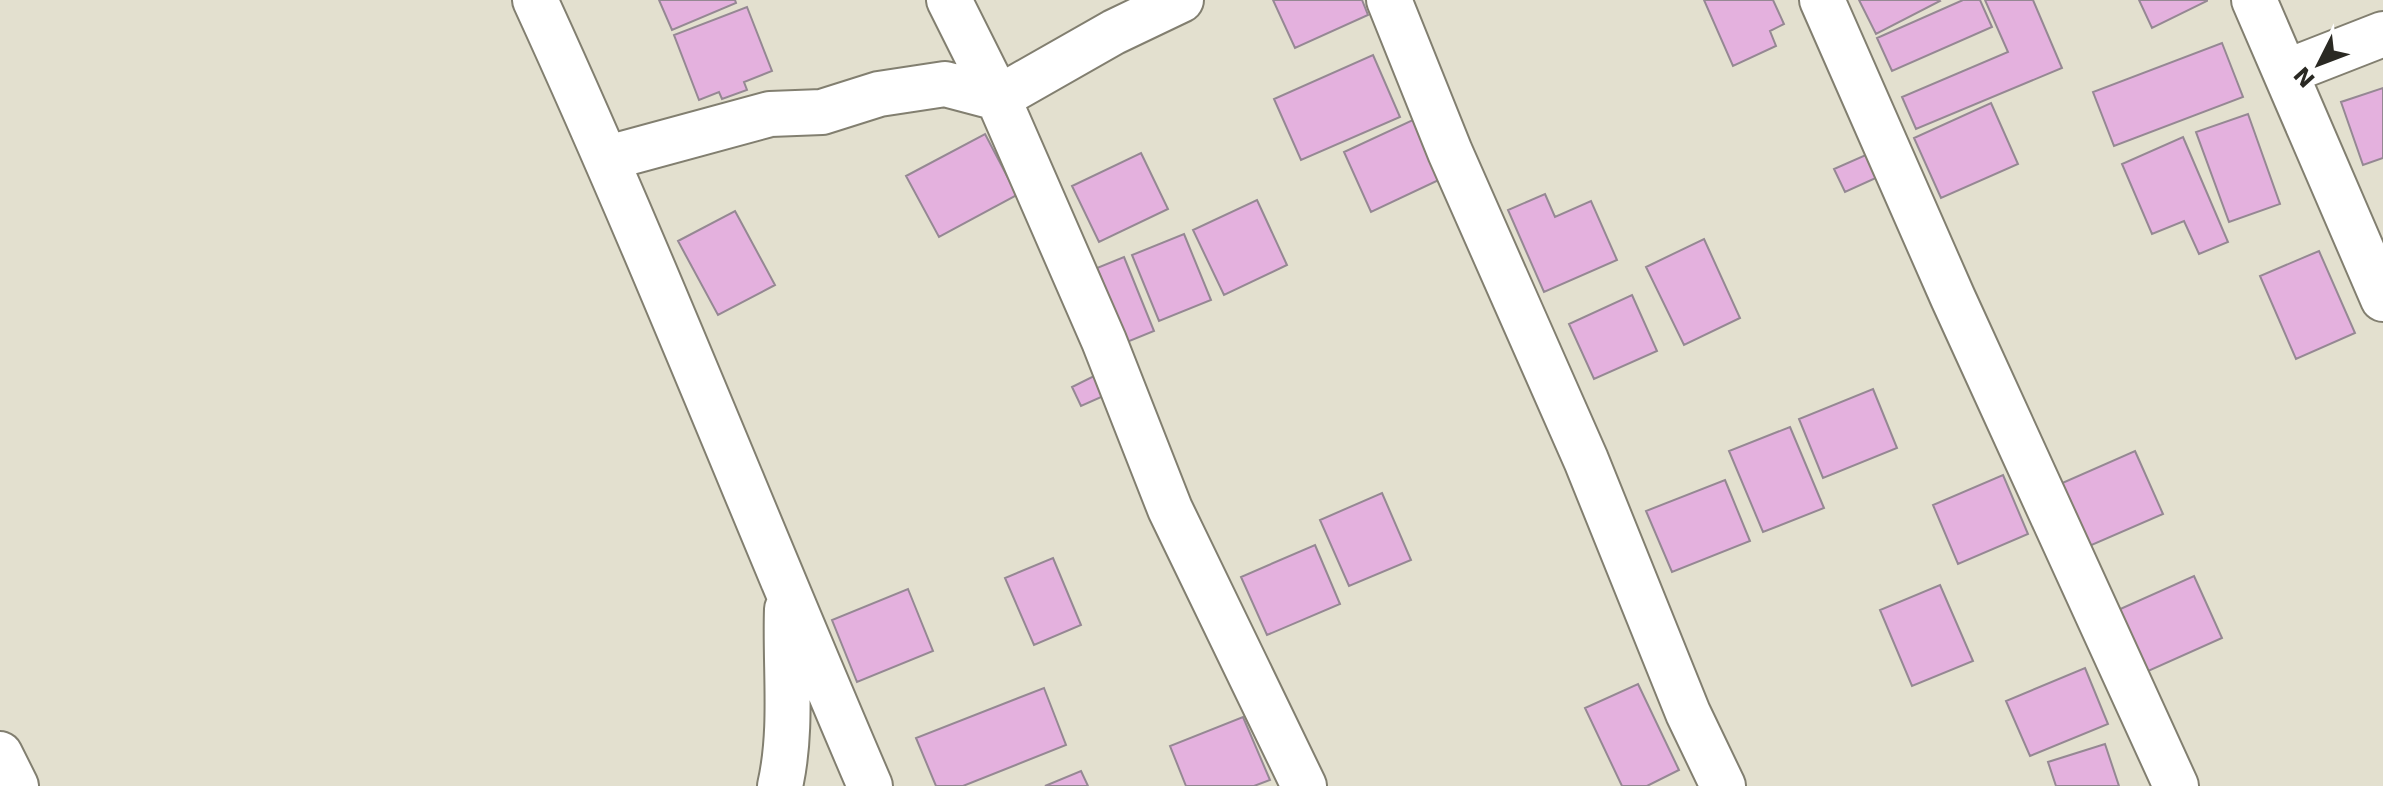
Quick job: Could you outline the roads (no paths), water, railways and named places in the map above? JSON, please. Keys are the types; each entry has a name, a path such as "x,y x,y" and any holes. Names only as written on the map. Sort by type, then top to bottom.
{"street":[{"path":"535,0 608,158 787,595 870,786"},
{"path":"949,0 998,98 1104,341 1170,509 1304,786"},
{"path":"608,158 770,114 822,112 879,94 945,84 998,98 1114,32 1181,0"},
{"path":"1389,0 1450,152 1586,460 1688,713 1723,786"},
{"path":"1822,0 1953,298 2176,786"},
{"path":"2254,0 2383,299"},
{"path":"2286,72 2383,34"},
{"path":"780,786 787,754 787,595"},
{"path":"0,754 16,786"}]}
